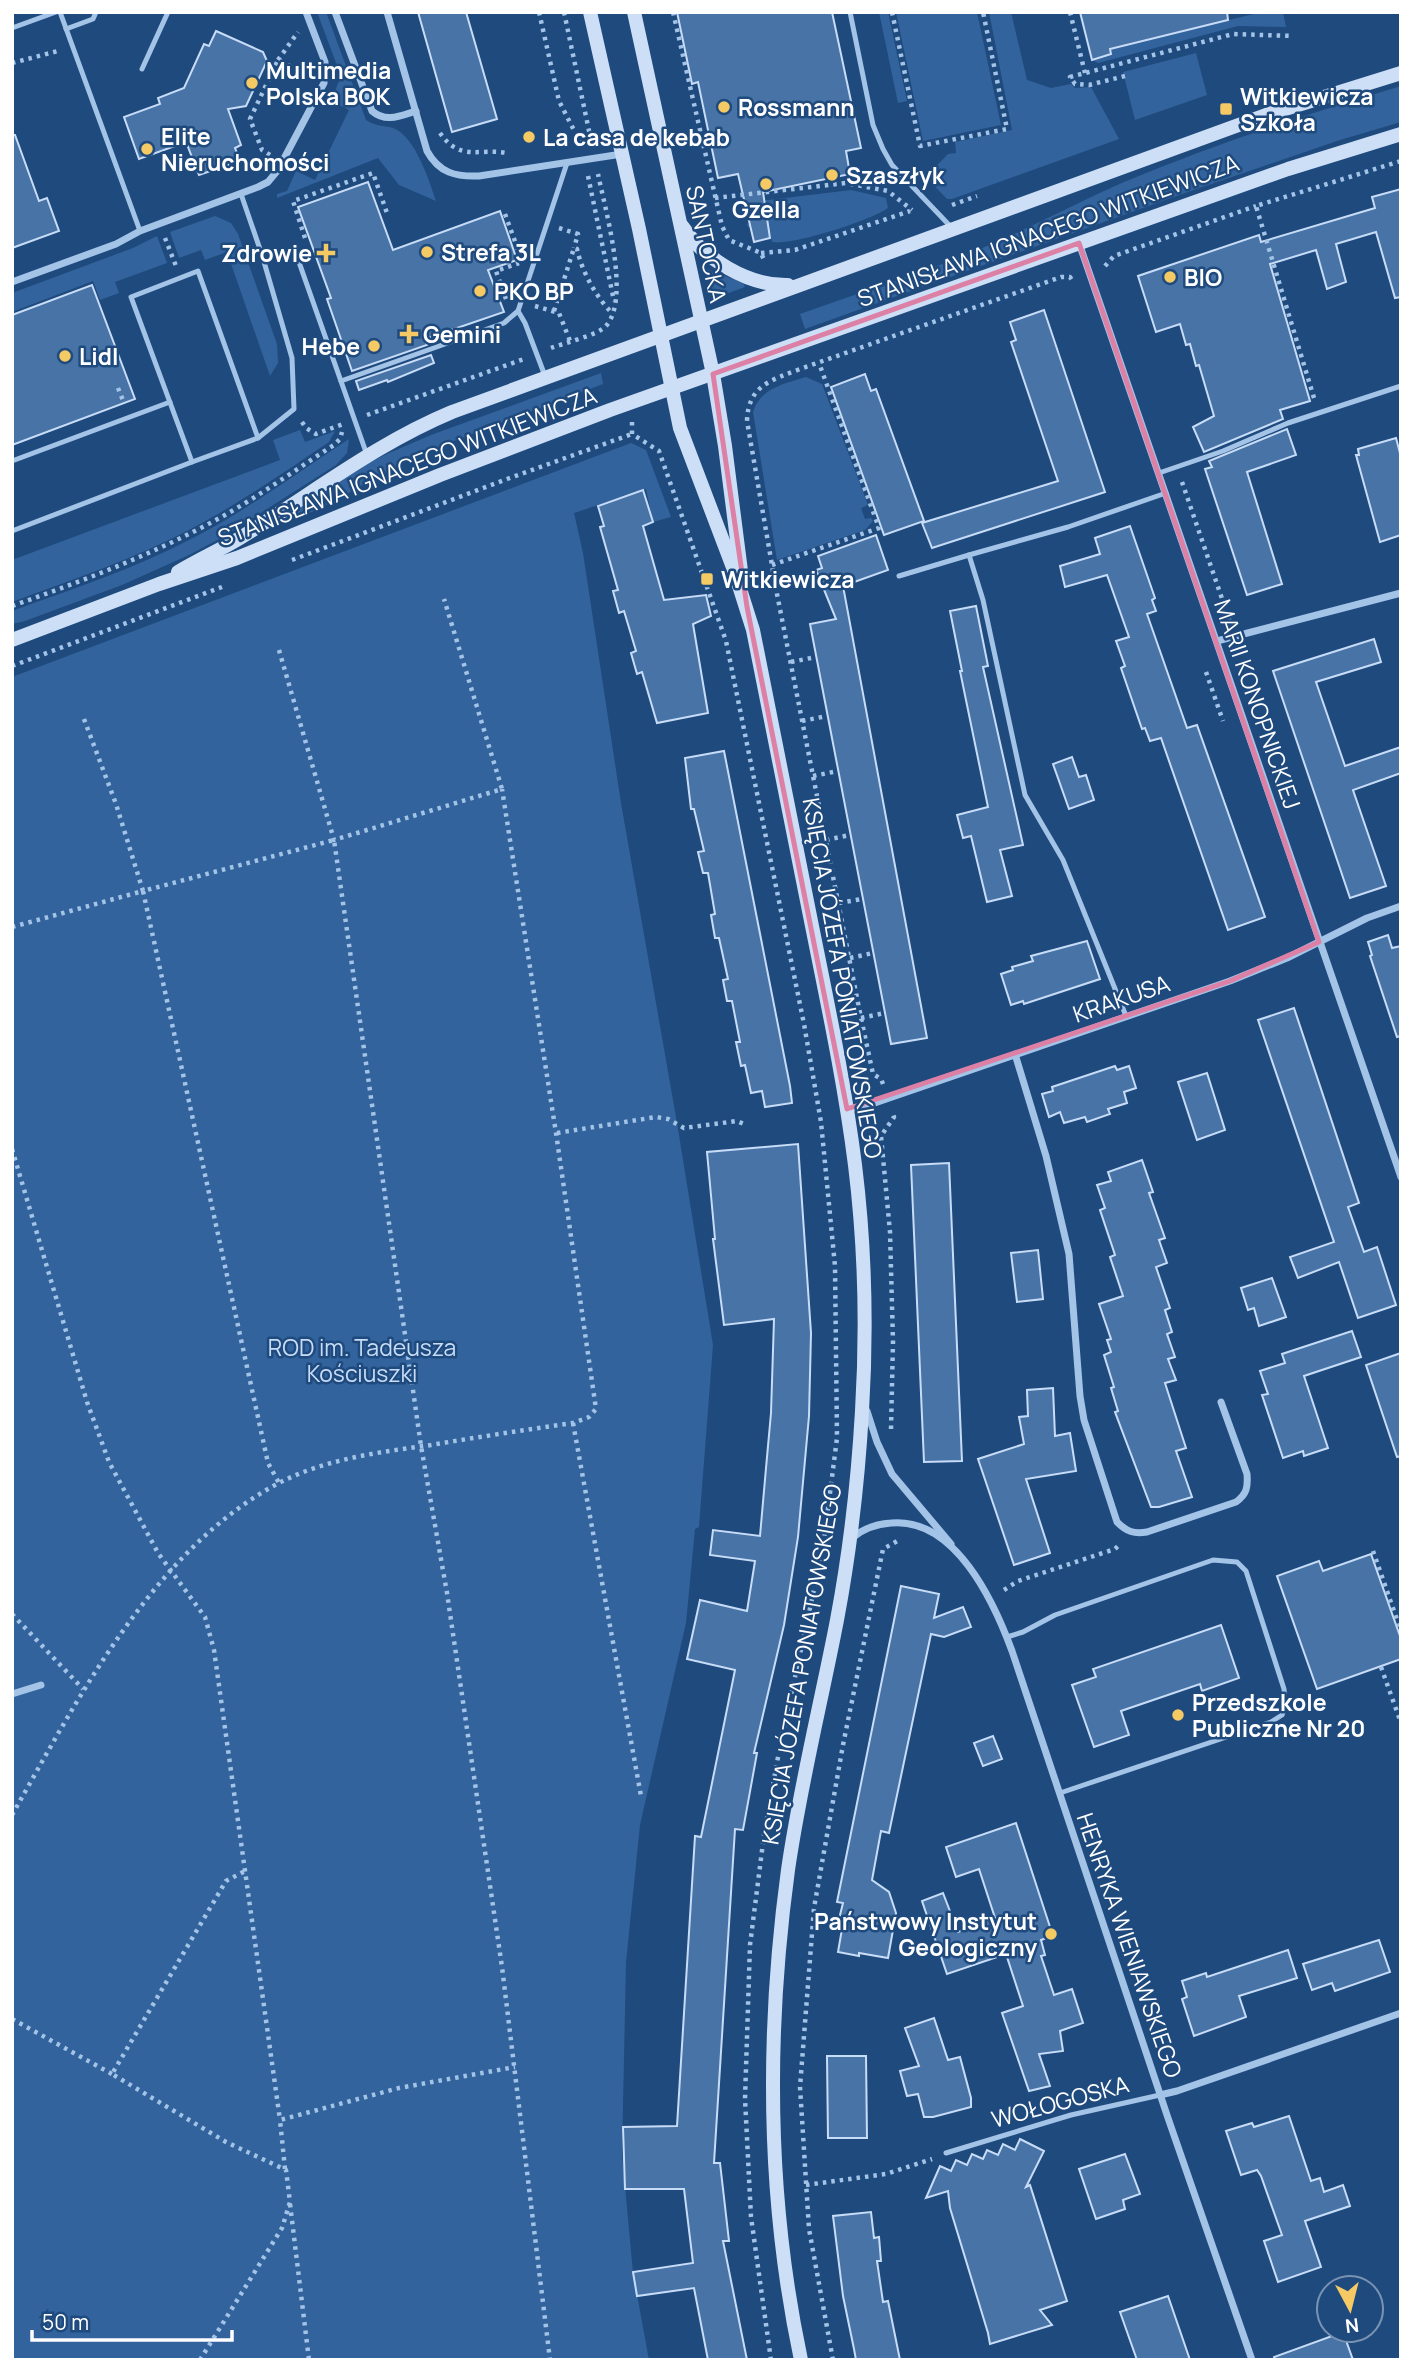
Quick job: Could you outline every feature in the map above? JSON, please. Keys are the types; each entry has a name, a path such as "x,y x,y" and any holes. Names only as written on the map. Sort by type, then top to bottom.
{"street":[{"path":"12,282 116,244 140,230 268,182 282,162 324,83 325,62 306,12"},
{"path":"335,12 372,111 382,118 388,118 416,111"},
{"path":"387,12 427,151 434,164 460,176 622,154"},
{"path":"590,12 671,388"},
{"name":"SANTOCKA","path":"634,12 701,321"},
{"name":"STANISŁAWA IGNACEGO WITKIEWICZA","path":"159,584 239,538 367,455 424,424 659,335 1266,115 1401,73"},
{"name":"STANISŁAWA IGNACEGO WITKIEWICZA","path":"12,640 159,584 237,558 440,475 671,388 1288,169 1401,134"},
{"name":"STANISŁAWA IGNACEGO WITKIEWICZA","path":"678,218 689,237 704,252 728,267 772,284 800,284"},
{"name":"MARII KONOPNICKIEJ","path":"1079,243 1401,1177"},
{"path":"701,321 713,374"},
{"name":"KSIĘCIA JÓZEFA PONIATOWSKIEGO","path":"713,374 747,607 847,1109 863,1260 863,1396 849,1542 837,1619 788,1871 775,2007 774,2130 779,2217 801,2360"},
{"name":"KSIĘCIA JÓZEFA PONIATOWSKIEGO","path":"671,388 684,443 747,607"},
{"path":"1217,641 1401,593"},
{"name":"KRAKUSA","path":"847,1109 866,1106 1260,970 1367,918 1401,906"},
{"path":"1015,1054 1046,1156 1069,1254 1084,1420 1117,1522 1131,1532 1147,1532 1236,1502 1245,1496 1247,1474 1221,1402"},
{"name":"HENRYKA WIENIAWSKIEGO","path":"863,1396 877,1442 892,1474 978,1579 1007,1637 1252,2360"},
{"name":"HENRYKA WIENIAWSKIEGO","path":"849,1542 860,1531 869,1527 899,1522 919,1526 956,1550"},
{"path":"12,1694 41,1685"},
{"name":"WOŁOGOSKA","path":"1160,2095 1401,2013"}],"lane":[{"path":"12,28 58,12 140,230"},
{"path":"66,29 93,19 96,12"},
{"path":"142,69 168,12"},
{"path":"850,12 877,137 892,165 954,229"},
{"path":"341,381 503,323 518,311 567,163"},
{"path":"12,531 258,438 294,410 292,358 262,254 241,194"},
{"path":"294,248 367,455"},
{"path":"192,462 131,297 198,271 258,438"},
{"path":"518,311 545,377"},
{"path":"1159,473 1319,413 1401,386"},
{"path":"12,461 170,402"},
{"path":"899,576 1068,527 1166,493"},
{"path":"969,555 983,600 1025,795 1063,860 1126,1016"},
{"path":"1007,1637 1023,1632 1055,1615 1213,1560 1237,1563 1246,1571 1284,1689 1285,1707 1282,1716 1059,1793"},
{"name":"WOŁOGOSKA","path":"946,2153 1072,2115 1160,2095"}],"path":[{"path":"294,410 306,428 316,434 605,328 613,314 617,290 613,253 564,12"},
{"path":"673,12 715,198 722,226 729,240 761,253 795,250 910,211 952,205 990,192"},
{"path":"892,12 920,146 1007,129 987,42 983,12"},
{"path":"1070,12 1085,73"},
{"path":"282,162 262,150 250,119 278,60 297,32 311,26"},
{"path":"1125,76 1090,85 1075,83 1070,77 1233,34 1293,36"},
{"path":"12,63 73,46"},
{"path":"278,60 324,83"},
{"path":"437,123 441,135 454,149 471,153 499,152 517,155"},
{"path":"576,148 591,139"},
{"path":"1108,274 1105,266 1114,256 1256,206 1401,162"},
{"path":"306,238 293,201 373,173 388,216"},
{"path":"715,198 846,183 888,191 910,211"},
{"path":"1256,206 1319,413"},
{"path":"505,214 522,262"},
{"path":"547,224 578,234 554,311"},
{"path":"166,241 171,252"},
{"path":"575,248 581,268 603,304 613,314"},
{"path":"613,253 622,251"},
{"path":"761,253 765,263"},
{"path":"772,565 879,528 819,363"},
{"path":"632,434 633,418"},
{"path":"12,606 123,564 226,514 334,445 340,439 344,424"},
{"path":"282,564 632,434"},
{"path":"632,434 659,451 724,633 804,1024 821,1122 833,1242 837,1438 823,1548 780,1746 764,1835 750,1945 746,2112 751,2217 771,2360"},
{"path":"1177,467 1231,624"},
{"path":"12,666 231,583"},
{"path":"12,1815 83,1689 137,1612 197,1542 225,1517 279,1483 327,1465 371,1454 573,1423 590,1417 596,1409 502,789 444,599"},
{"path":"279,650 334,840 421,1446 451,1619 515,2067 550,2360"},
{"path":"791,662 816,657"},
{"path":"802,721 827,716"},
{"path":"84,719 116,804 143,891 268,1463 279,1483"},
{"path":"813,776 838,772"},
{"path":"12,928 334,840 502,789"},
{"path":"826,840 850,835"},
{"path":"839,903 862,899"},
{"path":"850,958 873,953"},
{"path":"861,1018 885,1013"},
{"path":"890,1441 892,1287 881,1136 894,1117 892,1110"},
{"path":"556,1133 656,1117 668,1119 684,1128 737,1121 744,1124"},
{"path":"12,1149 76,1365 109,1462 158,1553 205,1617 214,1650 280,2119 309,2360"},
{"path":"573,1423 641,1796"},
{"path":"1004,1590 1018,1581 1115,1549 1131,1532"},
{"path":"833,2360 809,2229 800,2087 814,1908 843,1745 883,1549 904,1538"},
{"path":"1373,1551 1401,1631"},
{"path":"12,1614 83,1689"},
{"path":"1381,1667 1401,1723"},
{"path":"112,2074 226,1881 245,1871"},
{"path":"12,2019 112,2074 226,2142 286,2170"},
{"path":"280,2119 399,2088 515,2067"},
{"path":"806,2185 886,2174 946,2153"},
{"path":"200,2360 282,2228 290,2202"}],"highlighted area":[{"path":"1079,243 1319,942 1230,981 847,1109 747,607 713,374"}],"green space":[{"path":"317,12 326,12 366,120 393,128 408,140 420,160 436,201 399,185 378,158 277,198 277,194 287,191 296,171 315,180 349,110 331,101 341,76"},
{"path":"879,12 888,12 907,101 898,103"},
{"path":"896,12 977,12 1001,125 923,141"},
{"path":"989,12 1011,12 1027,80 1051,88 1071,84 1075,88 1091,87 1119,139 947,199 926,177 948,154 956,153 955,142 1012,130"},
{"path":"1262,12 1283,12 1286,27 1238,26 1098,63 1092,60 1110,54 1109,49"},
{"path":"1196,53 1207,95 1135,120 1123,72"},
{"path":"1401,86 1401,122 1182,194 805,329 800,314 985,247 1124,182 1192,155"},
{"path":"851,190 886,198 888,208 832,231 782,242 772,242 768,224 748,227 747,224 760,222 758,206 744,208 760,201"},
{"path":"215,216 231,223 238,234 277,344 278,363 270,376 227,252 205,260 201,250 179,258 170,232"},
{"path":"157,236 167,263 115,282 119,293 100,300 93,281 12,312 12,293 133,248"},
{"path":"707,269 743,283 745,287 712,299"},
{"path":"601,373 603,384 422,453 317,510 283,522 284,518 370,462 389,453"},
{"path":"806,377 822,384 868,505 861,508 865,519 871,518 873,521 865,530 777,560 753,412 756,404 767,392"},
{"path":"300,430 305,442 335,431 329,442 206,521 123,560 12,602 12,560 280,460 273,440"},
{"path":"349,439 347,453 336,465 223,537 122,585 12,624 12,611 125,569 211,528"},
{"name":"ROD im. Tadeusza Kościuszki","path":"631,443 646,450 671,517 653,522 646,489 574,513 583,553 621,803 713,1345 699,1527 695,1529 686,1623 640,1825 626,1962 622,2154 633,2273 649,2360 12,2360 12,677"}],"building":[{"path":"418,12 466,12 497,119 452,132"},
{"path":"677,12 832,12 861,148 846,151 850,174 763,192 770,238 754,242 738,174 718,178 698,82 692,84"},
{"path":"1080,12 1227,12 1228,20 1110,49 1111,54 1092,60"},
{"path":"216,31 263,52 267,61 246,106 228,109 241,145 235,148 240,161 199,175 186,142 139,159 124,117 160,104 158,98 184,88 204,44 209,46"},
{"path":"12,135 15,135 39,201 47,198 59,231 12,248"},
{"path":"368,182 393,250 500,211 517,260 488,270 504,312 425,339 427,345 352,371 327,299 331,298 298,207"},
{"path":"1401,189 1401,297 1395,298 1376,232 1336,244 1346,282 1327,289 1316,250 1270,264 1310,401 1280,410 1283,419 1204,452 1193,427 1214,416 1199,365 1196,366 1190,344 1186,345 1180,324 1156,332 1138,276 1259,235 1261,242 1375,208 1372,197"},
{"name":"Lidl","path":"92,285 135,399 12,445 12,315"},
{"path":"1044,310 1105,492 932,548 922,523 1058,481 1011,342 1016,340 1010,322"},
{"path":"431,355 434,363 388,382 387,380 359,390 356,381"},
{"path":"865,374 871,391 876,389 924,521 884,535 831,387"},
{"path":"1287,429 1296,455 1247,472 1282,584 1247,595 1205,469 1212,467 1209,461"},
{"path":"1396,438 1401,457 1401,535 1380,542 1356,455 1359,455 1358,449"},
{"path":"643,490 653,522 643,526 664,600 706,595 711,616 693,624 708,713 657,723 642,672 637,674 631,653 636,651 624,611 619,613 613,591 618,590 600,527 604,526 598,506"},
{"path":"1130,526 1155,598 1152,600 1156,611 1147,614 1187,728 1197,725 1265,917 1228,930 1161,738 1150,741 1145,728 1142,729 1121,668 1125,666 1116,641 1129,637 1107,575 1065,587 1060,566 1100,554 1095,538"},
{"path":"876,535 888,570 843,586 927,1038 891,1044 810,624 836,619 816,570 822,568 818,556"},
{"path":"976,606 988,666 983,667 1023,845 1000,850 1012,896 987,902 971,836 963,838 957,815 988,807 950,611"},
{"path":"1374,639 1381,662 1316,682 1345,766 1401,747 1401,773 1353,790 1386,886 1350,898 1273,671"},
{"path":"724,751 792,1103 765,1107 762,1091 751,1093 745,1065 741,1066 736,1042 740,1042 732,1001 727,1001 723,980 728,979 719,938 715,938 711,915 715,914 708,873 703,873 698,852 704,851 694,809 691,809 685,758"},
{"path":"1072,757 1079,777 1086,775 1094,800 1069,809 1053,764"},
{"path":"1388,935 1392,948 1401,946 1401,1036 1397,1037 1370,956 1372,955 1368,942"},
{"path":"1087,941 1100,979 1024,1004 1023,1001 1011,1005 1001,974 1013,970 1012,967 1033,961 1031,956"},
{"path":"1294,1008 1359,1203 1348,1207 1364,1252 1377,1247 1396,1305 1358,1318 1339,1262 1298,1278 1290,1257 1334,1242 1258,1020"},
{"path":"1115,1066 1117,1070 1129,1066 1136,1088 1124,1092 1127,1103 1108,1109 1110,1114 1087,1122 1085,1117 1064,1123 1060,1112 1049,1117 1042,1094 1053,1091 1052,1087"},
{"path":"1207,1073 1225,1130 1197,1140 1178,1082"},
{"path":"798,1144 811,1333 809,1416 798,1537 784,1625 754,1753 757,1753 743,1830 735,1829 714,2163 720,2163 729,2241 723,2241 747,2360 708,2360 694,2288 637,2296 633,2272 693,2263 684,2189 625,2189 623,2127 677,2126 695,1836 701,1837 735,1670 687,1659 700,1600 747,1611 755,1561 710,1555 713,1530 760,1536 771,1413 774,1319 724,1325 713,1239 707,1152"},
{"path":"1142,1160 1153,1192 1149,1193 1165,1238 1159,1240 1167,1263 1156,1267 1170,1308 1165,1310 1172,1332 1167,1334 1175,1357 1168,1359 1176,1380 1165,1383 1186,1448 1176,1451 1192,1497 1159,1507 1151,1507 1115,1412 1118,1411 1111,1388 1114,1387 1104,1355 1111,1352 1107,1340 1111,1339 1099,1304 1123,1296 1110,1257 1115,1255 1100,1210 1105,1208 1097,1185 1111,1181 1108,1172"},
{"path":"949,1163 962,1461 924,1462 911,1165"},
{"path":"1038,1250 1043,1299 1017,1302 1011,1253"},
{"path":"1272,1278 1286,1317 1259,1326 1254,1308 1248,1310 1241,1288"},
{"path":"1352,1331 1361,1357 1304,1376 1328,1448 1304,1456 1303,1451 1283,1458 1262,1395 1268,1394 1260,1371 1285,1363 1282,1354"},
{"path":"1401,1353 1401,1456 1397,1457 1366,1365"},
{"path":"1053,1388 1055,1436 1070,1433 1076,1471 1026,1479 1050,1553 1014,1565 978,1459 1024,1444 1019,1417 1028,1416 1027,1390"},
{"path":"1371,1554 1401,1639 1401,1659 1317,1689 1277,1576 1319,1561 1323,1571"},
{"path":"901,1586 939,1594 934,1618 963,1607 971,1627 944,1637 931,1634 889,1833 881,1831 872,1880 889,1892 896,1913 888,1958 859,1953 859,1956 838,1952 842,1929 837,1927 843,1903 837,1902"},
{"path":"1221,1625 1239,1678 1202,1691 1200,1684 1121,1711 1129,1735 1094,1747 1072,1685 1096,1677 1093,1669"},
{"path":"993,1736 1002,1759 983,1766 974,1743"},
{"path":"1016,1823 1053,1936 1041,1940 1045,1955 1041,1956 1054,1995 1072,1989 1083,2023 1060,2031 1063,2051 1039,2054 1050,2086 1029,2091 1002,2013 1023,2006 1006,1954 947,1974 922,1901 943,1893 958,1932 995,1918 979,1869 956,1877 946,1847"},
{"path":"1379,1940 1390,1972 1335,1991 1332,1983 1312,1990 1303,1964"},
{"path":"1288,1950 1297,1978 1239,1996 1246,2017 1194,2036 1182,1999 1187,1997 1182,1981 1206,1973 1207,1977"},
{"path":"934,2018 948,2060 960,2057 971,2107 924,2117 918,2094 907,2096 900,2071 919,2066 905,2028"},
{"path":"827,2056 866,2056 867,2138 828,2138"},
{"path":"1289,2116 1311,2181 1320,2178 1324,2192 1343,2185 1350,2206 1305,2221 1321,2267 1278,2282 1264,2241 1282,2235 1261,2176 1257,2170 1241,2175 1226,2131 1252,2123 1254,2127"},
{"path":"1020,2139 1044,2151 1026,2187 1030,2185 1067,2301 1040,2310 1052,2325 990,2344 950,2208 948,2191 926,2198 940,2166 951,2171 956,2160 967,2165 972,2154 983,2159 987,2150 998,2155 1003,2144 1015,2150"},
{"path":"1125,2154 1140,2194 1123,2200 1125,2209 1096,2219 1079,2169"},
{"path":"871,2212 874,2238 879,2237 881,2261 877,2261 883,2302 888,2301 900,2360 856,2360 843,2296 833,2216"},
{"path":"1168,2296 1190,2360 1137,2360 1120,2312"},
{"path":"1315,2342 1347,2344 1353,2360 1275,2360 1274,2357"}],"place":[{"name":"Multimedia Polska BOK","path":"252,83"},
{"name":"Rossmann","path":"724,107"},
{"name":"Witkiewicza Szkoła","path":"1226,109"},
{"name":"La casa de kebab","path":"529,137"},
{"name":"Elite Nieruchomości","path":"147,149"},
{"name":"Szaszłyk","path":"832,175"},
{"name":"Gzella","path":"766,184"},
{"name":"Strefa 3L","path":"427,252"},
{"name":"Zdrowie","path":"326,253"},
{"name":"BIO","path":"1170,277"},
{"name":"PKO BP","path":"480,291"},
{"name":"Gemini","path":"409,334"},
{"name":"Hebe","path":"374,346"},
{"name":"Lidl","path":"65,356"},
{"name":"Witkiewicza","path":"707,579"},
{"name":"Przedszkole Publiczne Nr 20","path":"1178,1715"},
{"name":"Państwowy Instytut Geologiczny","path":"1051,1934"}]}
